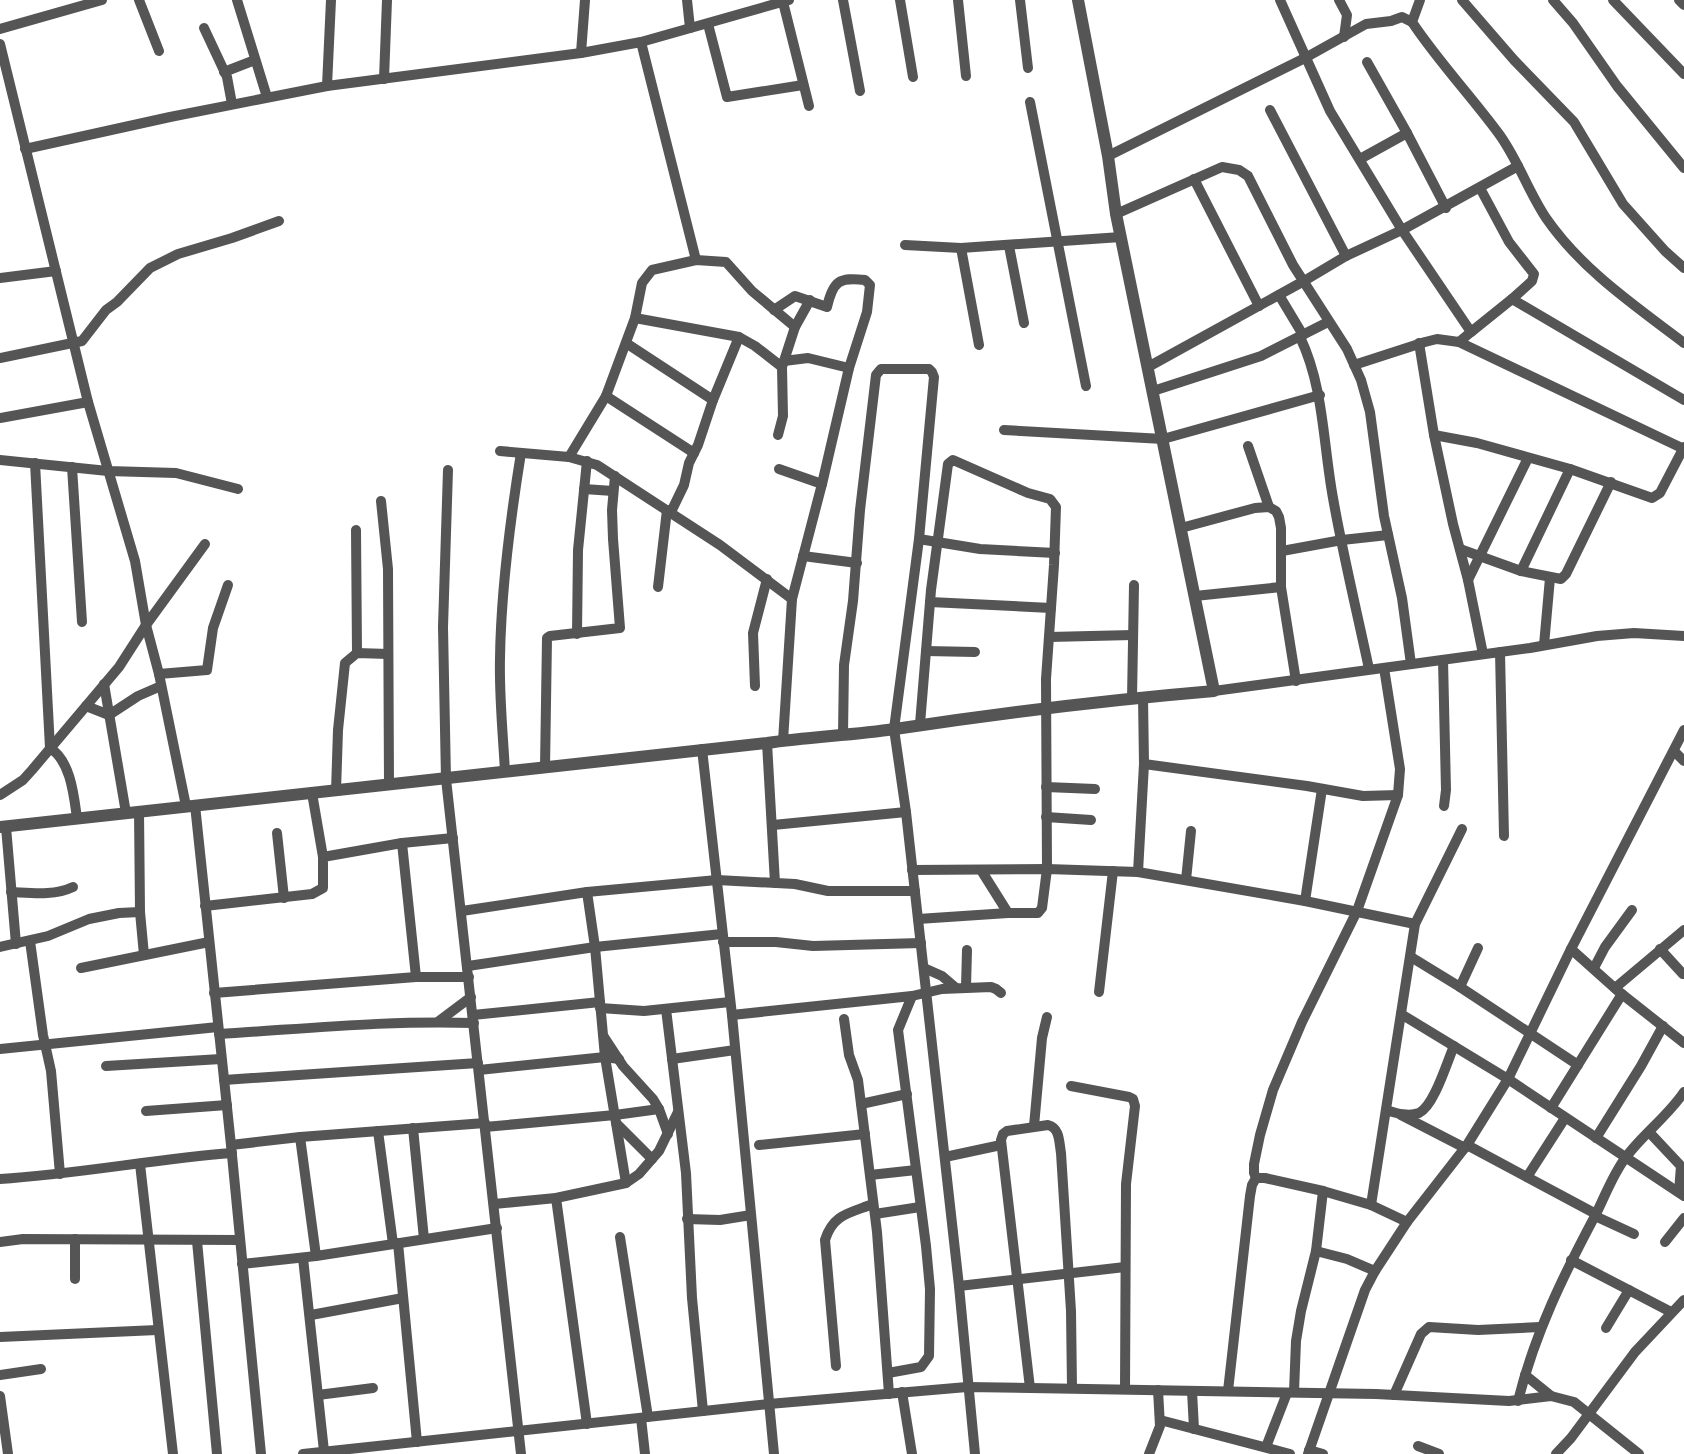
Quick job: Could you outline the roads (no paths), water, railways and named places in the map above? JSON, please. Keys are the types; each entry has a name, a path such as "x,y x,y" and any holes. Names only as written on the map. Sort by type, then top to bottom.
{"street":[{"path":"0,29 102,0"},
{"path":"139,0 159,51"},
{"path":"237,0 267,97"},
{"path":"327,86 331,0"},
{"path":"384,79 387,0"},
{"path":"581,53 585,0"},
{"path":"687,0 690,28"},
{"path":"749,0 752,11"},
{"path":"843,0 860,91"},
{"path":"900,0 913,76"},
{"path":"958,0 966,76"},
{"path":"1020,0 1028,68"},
{"path":"1078,0 1108,156 1116,214 1214,690"},
{"path":"1280,0 1330,111 1402,230 1471,332"},
{"path":"1340,0 1347,15 1344,37"},
{"path":"1412,22 1420,0"},
{"path":"1462,0 1514,60 1566,112 1623,204 1657,243 1684,268"},
{"path":"1553,0 1573,23 1617,86 1684,168"},
{"path":"1613,0 1684,74"},
{"path":"25,149 327,86 581,53 641,42 786,1 809,106"},
{"path":"1347,15 1366,24"},
{"path":"1108,156 1305,58 1366,24 1391,21 1402,16 1412,22 1500,135 1544,215 1571,251 1619,294 1684,343"},
{"path":"708,24 727,97 803,85"},
{"path":"204,28 228,81 232,104"},
{"path":"641,42 696,260"},
{"path":"0,44 2,65 88,402 135,561 146,625 190,805 205,906 232,1149 261,1454"},
{"path":"224,72 255,60"},
{"path":"1367,62 1446,208"},
{"path":"1030,102 1086,386"},
{"path":"1270,110 1346,255"},
{"path":"1360,159 1407,133"},
{"path":"1148,367 1304,281 1346,255 1446,208 1518,166"},
{"path":"1116,214 1215,169 1227,167 1239,170 1248,176 1281,243 1354,365 1370,412 1388,535 1402,598 1411,664"},
{"path":"1194,179 1259,306"},
{"path":"1459,342 1532,281 1534,274 1509,242 1480,188"},
{"path":"0,358 84,339 106,310 117,302 150,268 178,254 279,221"},
{"path":"905,245 961,248 1121,237"},
{"path":"1008,246 1024,323"},
{"path":"961,248 979,345"},
{"path":"569,457 606,396 635,318 642,283 648,273 656,268 696,260 726,262 745,284 795,327"},
{"path":"0,278 56,271"},
{"path":"774,310 792,296 826,307 832,288 841,280 865,280 870,285 867,312 849,368 792,598 783,741"},
{"path":"1279,295 1301,336 1320,395 1332,495 1369,669"},
{"path":"1512,299 1684,400"},
{"path":"778,435 783,416 783,364 795,327 810,300"},
{"path":"635,318 739,337 783,364 808,358 849,368"},
{"path":"1153,392 1261,356 1328,322"},
{"path":"658,587 669,511 684,485 689,463 739,337"},
{"path":"1354,365 1437,339 1459,342 1684,448 1660,493 1655,497 1477,443 1434,435"},
{"path":"1419,343 1434,435 1483,654"},
{"path":"626,344 713,400"},
{"path":"843,734 844,665 876,375 881,369 928,369 934,375 919,539 894,729 924,968 975,1454"},
{"path":"1004,430 1163,439 1320,395"},
{"path":"606,396 694,453"},
{"path":"0,418 88,402"},
{"path":"1248,446 1269,507"},
{"path":"500,451 569,457 587,461 615,476 720,545 792,598"},
{"path":"505,772 500,661 501,615 511,513 521,453"},
{"path":"1468,580 1528,458"},
{"path":"0,460 108,471 176,473 238,489"},
{"path":"918,918 1038,913 1047,869 1046,708 1056,510 1052,502 1028,494 952,460 949,463 931,590 920,724"},
{"path":"578,634 578,550 587,461"},
{"path":"34,464 50,748 62,760 74,796 77,818"},
{"path":"72,467 82,622"},
{"path":"779,469 822,484"},
{"path":"448,470 443,627 446,779 521,1454"},
{"path":"1521,571 1570,470"},
{"path":"545,768 547,639 550,636 620,628 613,539 615,476"},
{"path":"1460,549 1521,571 1561,579 1611,482"},
{"path":"584,489 613,491"},
{"path":"381,501 388,569 389,785"},
{"path":"1181,528 1255,508 1269,507 1276,511 1280,517 1281,587 1296,681"},
{"path":"356,530 357,653"},
{"path":"1282,551 1342,540 1388,535"},
{"path":"919,539 980,549 1054,553"},
{"path":"0,795 23,780 119,667 146,625 205,544"},
{"path":"803,556 857,563"},
{"path":"1544,645 1550,578"},
{"path":"756,686 753,633 767,579"},
{"path":"159,674 207,670 213,628 228,585"},
{"path":"1134,585 1133,635 1144,764 1138,872"},
{"path":"1195,596 1281,587"},
{"path":"913,590 931,590"},
{"path":"930,602 1051,608"},
{"path":"15,944 3,827 894,729 1046,708 1296,681 1615,634 1684,636"},
{"path":"1049,637 1133,635"},
{"path":"926,651 975,652"},
{"path":"1500,652 1504,836"},
{"path":"336,790 338,730 347,660 357,653 388,654"},
{"path":"1443,660 1446,790 1444,806"},
{"path":"1228,1391 1250,1196 1256,1178 1254,1164 1260,1135 1273,1090 1302,1022 1357,911 1398,795 1399,763 1384,668"},
{"path":"104,684 132,812 144,955"},
{"path":"109,715 138,696 161,686"},
{"path":"86,706 109,715"},
{"path":"1323,1454 1309,1452 1358,1307 1375,1271 1407,1222 1466,1146 1508,1079 1529,1032 1684,730"},
{"path":"767,743 775,883"},
{"path":"702,749 732,1015 774,1454"},
{"path":"1674,752 1684,761"},
{"path":"1144,764 1363,796 1398,795"},
{"path":"1047,787 1095,789"},
{"path":"1305,901 1322,789"},
{"path":"205,906 284,898 320,891 324,884 323,857 312,793"},
{"path":"773,825 906,812"},
{"path":"1046,817 1091,820"},
{"path":"1371,1205 1415,924 1462,829"},
{"path":"1186,880 1191,831"},
{"path":"277,833 284,898"},
{"path":"323,857 402,843 453,838"},
{"path":"402,843 416,977"},
{"path":"912,870 1047,869 1138,872 1305,901 1415,924"},
{"path":"981,870 1008,913"},
{"path":"1099,992 1113,871"},
{"path":"462,911 587,892 690,881 795,884 828,891 915,891"},
{"path":"11,892 51,893 73,887"},
{"path":"587,892 595,947 605,1057 626,1183"},
{"path":"986,914 997,895"},
{"path":"1594,969 1605,947 1632,910"},
{"path":"0,947 48,936 89,919 119,913 140,912"},
{"path":"1551,1108 1578,1065 1618,991 1660,949 1684,930"},
{"path":"214,993 468,972 595,947 723,938 813,946 921,943"},
{"path":"30,941 51,1071 60,1174"},
{"path":"81,968 209,942"},
{"path":"1460,987 1478,948"},
{"path":"1571,949 1618,991 1684,1043"},
{"path":"1660,949 1683,974"},
{"path":"961,988 967,950"},
{"path":"1411,957 1578,1065"},
{"path":"924,968 961,988"},
{"path":"732,1015 912,996 961,988 992,987 1001,993"},
{"path":"888,1373 916,1370 925,1364 928,1356 930,1289 898,1030 912,996"},
{"path":"439,1022 471,997"},
{"path":"0,1049 218,1031 439,1022 600,1005 624,1011 730,1002"},
{"path":"666,1009 686,1173 687,1219 703,1411"},
{"path":"1401,1014 1508,1079 1682,1194"},
{"path":"1034,1126 1042,1038 1047,1017"},
{"path":"844,1019 849,1055 858,1080 870,1175 889,1394"},
{"path":"1596,1138 1663,1026"},
{"path":"602,1034 619,1059 653,1099 668,1134"},
{"path":"1398,1114 1416,1114 1426,1107 1454,1046"},
{"path":"672,1059 735,1050"},
{"path":"224,1080 605,1057 619,1059"},
{"path":"106,1066 221,1059"},
{"path":"1071,1086 1133,1099 1135,1106 1126,1184 1125,1389"},
{"path":"1518,1401 1540,1327 1570,1260 1625,1158 1684,1092"},
{"path":"861,1104 907,1094"},
{"path":"146,1111 227,1105"},
{"path":"0,1179 140,1164 300,1137 413,1128 615,1119 659,1109"},
{"path":"1386,1110 1466,1146 1634,1234"},
{"path":"494,1204 556,1198 626,1183 639,1174 663,1144 678,1112"},
{"path":"1527,1177 1565,1118"},
{"path":"615,1119 652,1159"},
{"path":"1030,1388 1001,1146 1005,1133 1034,1126 1051,1125 1056,1129 1058,1135 1065,1197 1072,1389"},
{"path":"413,1128 424,1239"},
{"path":"378,1131 403,1298 417,1442"},
{"path":"1649,1132 1682,1166 1682,1194"},
{"path":"759,1145 865,1134"},
{"path":"300,1137 316,1256"},
{"path":"945,1157 1001,1146"},
{"path":"58,1153 79,1171"},
{"path":"140,1164 173,1454"},
{"path":"870,1175 916,1170"},
{"path":"1256,1178 1323,1191 1371,1205 1407,1222"},
{"path":"1266,1447 1291,1393 1296,1341 1316,1251 1323,1191"},
{"path":"556,1198 587,1424"},
{"path":"836,1366 825,1240 832,1226 838,1218 874,1209 920,1207"},
{"path":"687,1219 720,1220 751,1215"},
{"path":"1665,1242 1684,1218"},
{"path":"242,1264 303,1258 496,1228"},
{"path":"620,1237 645,1418 645,1454"},
{"path":"0,1242 75,1239 240,1240"},
{"path":"75,1239 75,1279"},
{"path":"197,1241 217,1454"},
{"path":"1316,1251 1347,1259 1375,1271"},
{"path":"303,1258 324,1451"},
{"path":"1570,1260 1671,1312"},
{"path":"959,1286 1125,1267"},
{"path":"1606,1328 1629,1290"},
{"path":"311,1315 403,1298"},
{"path":"1556,1454 1635,1352 1684,1300"},
{"path":"1394,1395 1421,1334 1429,1327 1478,1330 1540,1327"},
{"path":"0,1337 158,1330"},
{"path":"0,1375 41,1369"},
{"path":"1525,1375 1551,1396"},
{"path":"303,1454 324,1451 384,1450 417,1442 703,1411 967,1387 1394,1395 1518,1401 1551,1396 1574,1402 1639,1454"},
{"path":"318,1395 373,1388"},
{"path":"1149,1454 1160,1426 1158,1390"},
{"path":"1192,1391 1194,1429"},
{"path":"902,1392 912,1454"},
{"path":"0,1396 1,1418 8,1454"},
{"path":"1160,1420 1290,1454"},
{"path":"1418,1446 1439,1454"}]}
